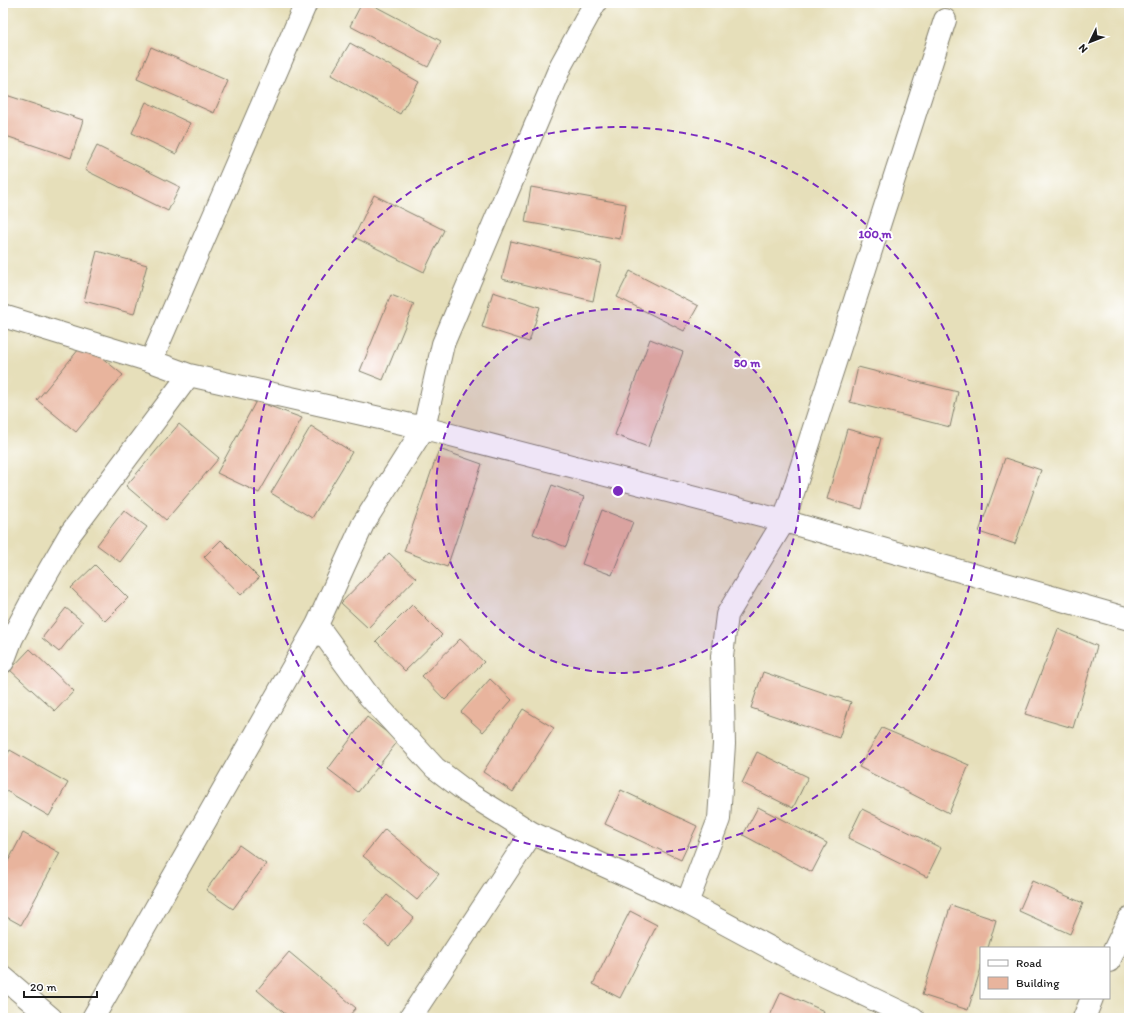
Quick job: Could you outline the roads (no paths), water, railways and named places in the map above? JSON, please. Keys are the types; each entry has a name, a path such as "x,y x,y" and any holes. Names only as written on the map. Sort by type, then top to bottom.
{"street":[{"path":"151,361 306,3"},
{"path":"93,1018 318,625 363,524 424,428 443,344 561,65 594,3"},
{"path":"687,904 719,819 724,744 722,656 728,615 784,522 945,20"},
{"path":"3,316 151,361 189,375 424,428 784,522 1129,619"},
{"path":"3,662 12,638 36,591 70,534 189,375"},
{"path":"318,625 368,695 436,768 468,792 532,833 687,904 804,966 913,1018"},
{"path":"410,1018 532,833"},
{"path":"1110,959 1129,919"},
{"path":"3,977 51,1018"},
{"path":"1084,1018 1092,999"}]}
